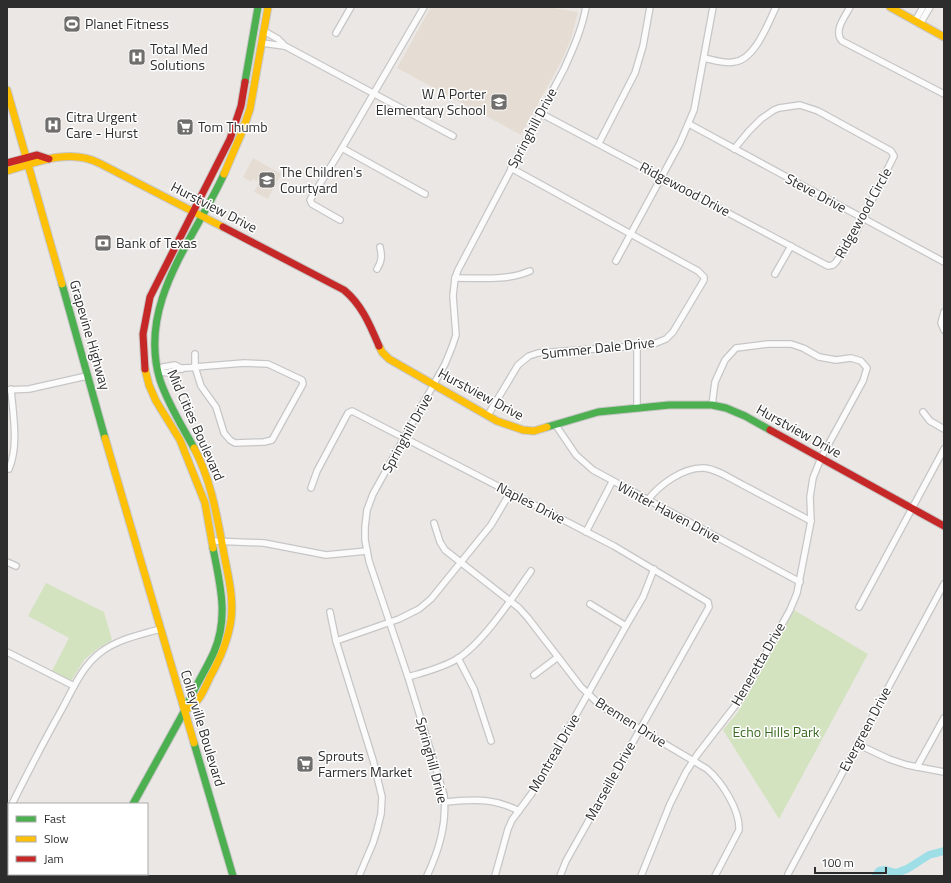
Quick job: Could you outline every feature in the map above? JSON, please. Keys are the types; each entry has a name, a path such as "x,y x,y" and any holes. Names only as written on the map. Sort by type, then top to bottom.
{"main road":[{"name":"Mid Cities Boulevard","path":"185,710 189,697 214,652 222,625 223,600 205,503 180,440 156,401 146,374 142,354 143,334 150,297 221,157 236,121 241,106 258,7"},
{"name":"Mid Cities Boulevard","path":"185,710 194,705 196,702 217,664 228,640 232,618 232,591 215,502 204,469 166,396 157,371 154,345 156,318 159,303 170,278 230,162 246,125 268,7"},
{"path":"890,7 944,37"},
{"name":"Grapevine Highway","path":"7,90 148,587"},
{"path":"236,121 246,125"},
{"name":"Hurstview Drive","path":"27,161 74,157 89,159 194,211 344,290 352,295 359,303 382,352 389,360 434,384 488,416 513,428 527,431 541,429 598,412 637,408 669,405 712,405 726,408 745,416 944,526"},
{"path":"7,163 27,161"},
{"path":"7,171 27,161"},
{"path":"161,274 170,278"},
{"path":"146,374 157,371"},
{"name":"Colleyville Boulevard","path":"148,587 233,876"},
{"path":"134,803 185,710"}],"street":[{"path":"336,33 351,7"},
{"path":"340,220 312,204 310,200 424,7"},
{"name":"Springhill Drive","path":"427,876 441,841 445,813 441,785 367,551 365,527 370,501 379,482 445,364 456,335 453,296 455,278 511,168 564,69 577,39 585,7"},
{"path":"598,144 635,73 643,46 650,7"},
{"path":"616,261 689,124 694,110 713,7"},
{"path":"704,58 734,62 747,57 756,46 776,7"},
{"path":"850,7 838,33 839,38 842,41 944,94"},
{"path":"918,22 923,7"},
{"path":"918,22 930,7"},
{"path":"264,31 278,39 285,46 453,136"},
{"path":"262,42 285,46"},
{"name":"Ridgewood Circle","path":"734,149 761,119 774,110 779,108 800,106 818,111 894,154 863,218 842,256 830,266"},
{"name":"Ridgewood Drive","path":"540,113 830,266"},
{"name":"Steve Drive","path":"689,124 944,262"},
{"path":"342,148 425,194"},
{"path":"511,168 630,234"},
{"name":"Summer Dale Drive","path":"488,416 518,365 529,356 553,352 637,347 656,344 670,336 698,290 704,277 698,271 630,234"},
{"path":"775,274 791,246"},
{"path":"377,269 382,257 380,247"},
{"path":"455,278 510,278 520,276 530,271"},
{"path":"943,328 942,318 944,312"},
{"name":"Heneretta Drive","path":"641,876 670,804 693,760 741,698 790,610 800,582 811,521 810,497 813,478 821,458 863,381 867,368 861,362 851,358 836,360 819,357 803,348 790,344 768,344 736,348 725,360 715,382 712,405"},
{"path":"637,347 637,408"},
{"path":"157,371 165,373 175,372 182,368 195,367 244,363 268,364 299,378 302,380 303,384 272,440 264,442 235,443 230,440 224,433 216,407 201,386 195,367 195,354"},
{"path":"9,469 13,459 14,445 9,390 29,389 87,376"},
{"name":"Naples Drive","path":"311,488 317,471 349,411 354,411 586,532 654,569 705,599 709,604"},
{"path":"923,412 930,421 944,429"},
{"name":"Winter Haven Drive","path":"555,424 565,441 579,459 593,470 647,501 800,582"},
{"path":"859,607 944,448"},
{"path":"647,501 653,492 670,479 691,470 705,468 724,475 811,521"},
{"path":"586,532 612,482"},
{"path":"336,641 390,623 419,609 431,598 461,563 491,525 510,493"},
{"name":"Bremen Drive","path":"434,523 440,542 445,550 510,601 528,618 588,694 601,706 693,760 707,769 716,778 736,810 739,830 715,876"},
{"path":"212,541 264,543 326,555 367,551"},
{"path":"7,562 16,566"},
{"name":"Montreal Drive","path":"495,876 508,829 512,820 532,793 643,597 654,569"},
{"path":"408,677 438,668 458,658 482,636 510,601 531,571"},
{"name":"Evergreen Drive","path":"788,874 944,584"},
{"path":"590,604 626,626"},
{"name":"Marseille Drive","path":"560,876 566,861 709,607 709,604"},
{"path":"330,612 336,641 373,760 382,796 381,814 377,830 359,876"},
{"path":"13,803 74,686 90,662 101,651 124,640 160,629"},
{"path":"7,652 74,686"},
{"path":"534,675 558,657"},
{"path":"458,658 474,690 491,741"},
{"path":"917,767 944,718"},
{"path":"857,744 889,759 917,767 944,772"},
{"path":"444,802 481,800 506,804 519,811"}],"shaded area":[{"name":"W A Porter Elementary School","path":"431,7 548,7 578,12 571,39 561,62 521,135 397,68"},
{"name":"The Children's Courtyard","path":"253,158 281,174 268,199 254,192 259,182 253,179 251,182 243,177"}],"green space":[{"path":"46,583 104,612 112,640 97,649 84,660 71,681 52,671 69,638 28,616"},
{"name":"Echo Hills Park","path":"794,610 868,654 779,819 723,730 738,712"}],"waterway":[{"path":"876,876 879,871 885,870 896,873 907,869 929,855 944,851"}],"traffic: fast":[{"path":"245,82 258,7"},
{"path":"194,448 171,406 160,380 155,352 156,325 162,298 172,273 224,174"},
{"path":"62,284 105,438"},
{"path":"547,427 598,412 669,405 712,405 726,408 745,416 770,430"},
{"path":"134,803 185,710 207,667 219,639 222,600 213,548"},
{"path":"194,743 233,876"}],"traffic: slow":[{"path":"224,174 250,109 268,7"},
{"path":"890,7 944,37"},
{"path":"7,90 62,284"},
{"path":"7,171 53,158 76,157 88,159 99,163 223,227"},
{"path":"379,346 382,352 389,359 497,421 523,430 534,431 547,427"},
{"path":"145,369 149,385 156,401 180,440 205,503 213,548"},
{"path":"105,438 194,743"},
{"path":"185,710 194,704 200,696 217,663 228,635 232,611 230,587 210,487 194,448"}],"traffic: jam":[{"path":"145,369 143,334 150,297 230,139 241,106 245,82"},
{"path":"7,163 37,155 49,159"},
{"path":"223,227 344,290 361,309 379,346"},
{"path":"770,430 944,526"}],"place":[{"name":"Planet Fitness","path":"72,24"},
{"name":"Total Med Solutions","path":"137,57"},
{"name":"W A Porter Elementary School","path":"499,102"},
{"name":"Citra Urgent Care - Hurst","path":"53,125"},
{"name":"Tom Thumb","path":"185,127"},
{"name":"The Children's Courtyard","path":"267,180"},
{"name":"Bank of Texas","path":"103,243"},
{"name":"Sprouts Farmers Market","path":"305,764"}]}
